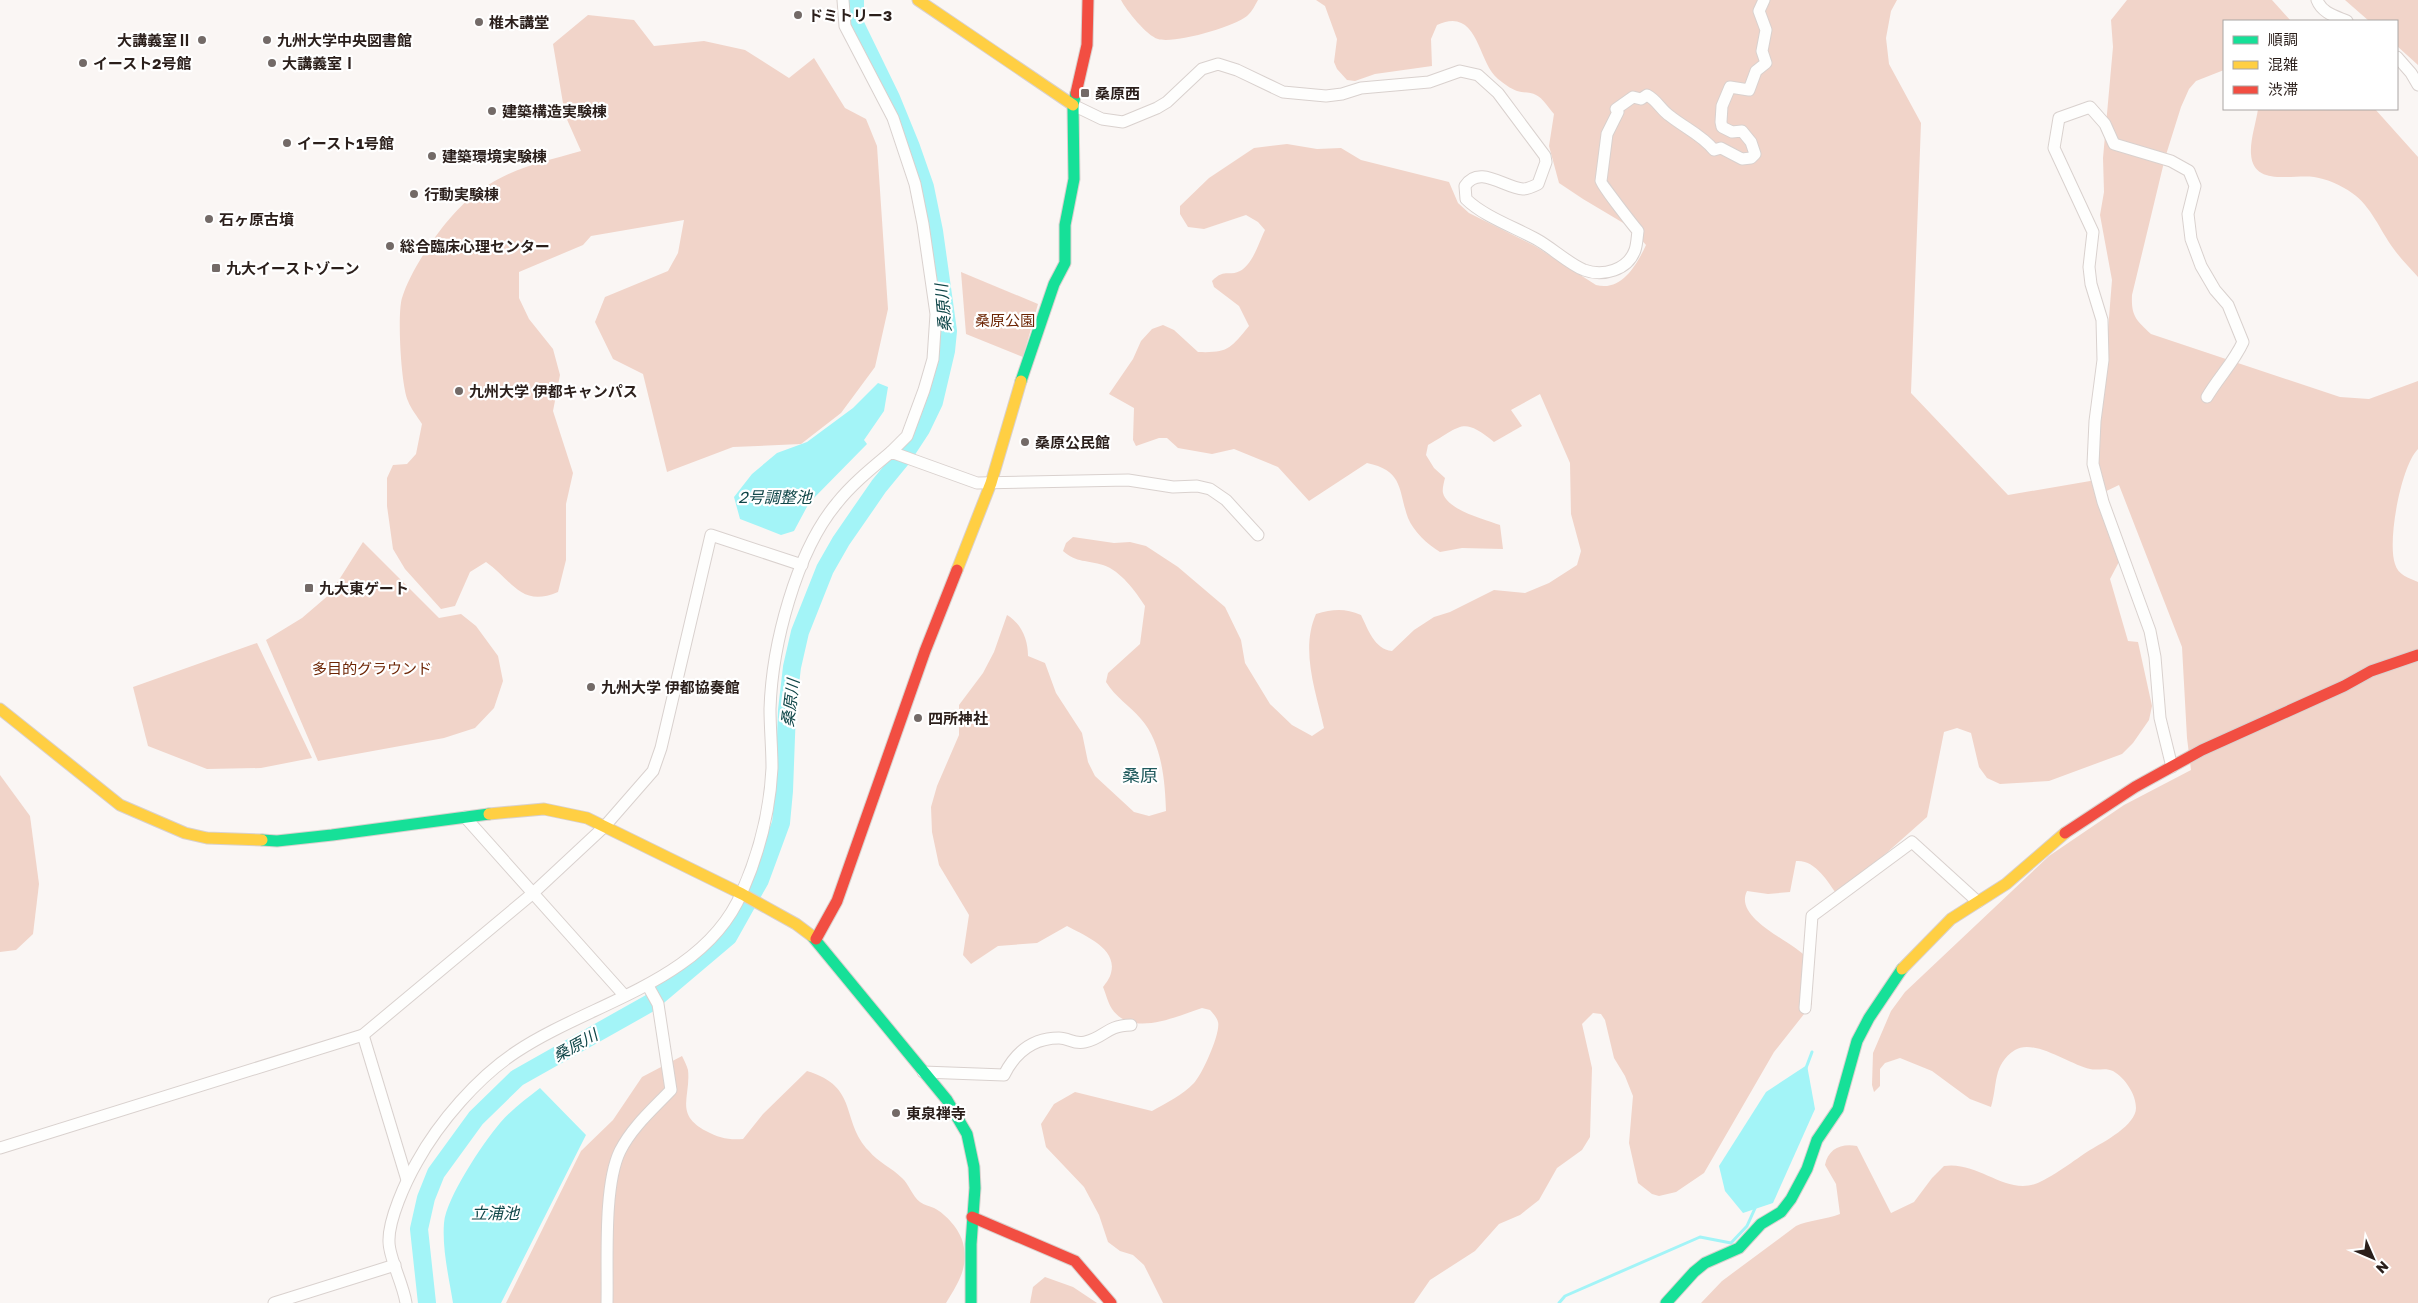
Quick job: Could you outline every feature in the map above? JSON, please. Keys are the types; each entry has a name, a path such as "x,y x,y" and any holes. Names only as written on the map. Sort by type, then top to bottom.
{"street":[{"path":"406,1303 403,1285 388,1243 391,1222 407,1180 432,1136 494,1068 516,1052 551,1031 624,995 648,986 702,947 727,920 742,894 756,854 770,795 772,767 770,707 773,681 789,599 814,538 836,504 864,475 893,453 907,436 924,390 933,359 936,314 923,224 915,184 893,118 845,26 843,0"},
{"path":"918,0 1074,105 1102,119 1123,122 1158,108 1202,69 1218,64 1237,70 1283,92 1318,96 1342,94 1361,88 1429,82 1460,72 1478,75 1508,103 1545,156 1546,162 1538,184 1523,189 1498,180 1477,177 1471,179 1465,186 1466,199 1479,210 1554,249 1583,270 1606,272 1618,269 1630,260 1636,248 1638,231 1614,198 1603,187 1601,181 1607,134 1618,112 1616,109 1633,97 1641,99 1647,95 1653,98 1671,117 1703,138 1714,150 1721,148 1742,159 1752,157 1755,154 1747,136 1742,131 1732,132 1722,127 1721,112 1730,87 1749,90 1754,81 1756,71 1766,64 1767,59 1762,51 1766,30 1760,11 1764,0"},
{"path":"816,939 826,924 836,901 925,651 991,483 1018,390 1054,284 1065,263 1065,225 1074,179 1074,105 1087,45 1088,0"},
{"path":"2317,0 2319,6 2330,14 2345,20"},
{"path":"2398,58 2412,73 2418,85"},
{"path":"2172,767 2160,718 2155,657 2150,631 2103,502 2093,464 2094,420 2103,360 2102,320 2091,284 2089,267 2093,232 2054,148 2059,118 2090,107 2105,124 2114,144 2171,161 2189,171 2195,186 2188,214 2191,238 2201,266 2215,290 2228,305 2243,342 2237,354 2220,375 2207,397"},
{"path":"893,453 977,483 1128,480 1173,487 1197,486 1210,489 1226,500 1258,535"},
{"path":"0,1148 363,1035 532,894 605,826 644,783 657,762 711,535 802,564"},
{"path":"1666,1303 1694,1272 1705,1263 1739,1248 1761,1224 1781,1212 1791,1199 1807,1169 1817,1140 1838,1109 1857,1041 1902,968 1951,919 2006,884 2076,825 2135,787 2202,750 2371,671 2418,655"},
{"path":"0,709 120,804 192,835 277,841 517,810 544,809 587,818 762,904 816,939 871,1010 947,1100 967,1134 974,1168 971,1303"},
{"path":"464,817 624,995"},
{"path":"1805,1008 1812,916 1912,842 1978,902"},
{"path":"607,1303 611,1178 620,1151 638,1124 671,1090 658,1004 648,986"},
{"path":"923,1072 1004,1075 1012,1058 1028,1046 1044,1040 1060,1038 1077,1044 1088,1042 1116,1025 1131,1025"},
{"path":"363,1035 407,1180"},
{"path":"972,1218 1042,1245 1075,1261 1111,1303"},
{"path":"274,1303 395,1265"}],"green space":[{"path":"1121,0 1258,0 1247,16 1230,25 1204,34 1166,40 1158,39 1148,33 1127,10"},
{"path":"1316,0 1897,0 1891,11 1886,38 1889,64 1921,123 1911,393 2008,495 2096,480 2112,280 2100,215 2104,192 2103,158 2113,47 2111,20 2127,0 2272,0 2290,20 2223,20 2223,70 2196,81 2189,89 2181,107 2165,158 2132,295 2132,308 2138,321 2151,334 2340,397 2369,399 2418,381 2418,449 2406,471 2401,487 2394,522 2393,553 2396,568 2404,576 2418,582 2418,1303 1701,1303 1722,1281 1796,1226 1840,1214 1836,1184 1825,1165 1829,1155 1836,1148 1846,1145 1857,1146 1891,1213 1914,1202 1932,1178 1944,1166 1968,1168 2012,1185 2024,1186 2035,1184 2111,1138 2131,1121 2135,1114 2136,1103 2132,1092 2126,1082 2113,1071 2082,1067 2032,1047 2023,1047 2015,1050 2003,1062 1997,1076 1991,1107 1970,1099 1932,1071 1900,1058 1885,1063 1880,1069 1880,1086 1874,1092 1872,1085 1873,1053 1891,1011 1905,992 2049,856 2124,805 2191,770 2187,738 2182,647 2119,485 2098,495 2121,558 2110,579 2128,641 2138,642 2152,706 2149,720 2133,743 2122,754 2049,781 2000,784 1987,778 1979,767 1971,733 1957,728 1944,732 1927,817 1838,896 1815,868 1803,861 1796,861 1790,892 1768,894 1747,891 1745,901 1749,911 1756,920 1807,958 1811,974 1812,1004 1774,1052 1704,1173 1676,1192 1659,1196 1652,1194 1638,1183 1629,1143 1633,1096 1625,1076 1614,1058 1605,1020 1601,1014 1593,1013 1582,1024 1592,1068 1590,1137 1582,1150 1557,1168 1539,1200 1520,1215 1499,1224 1475,1251 1430,1280 1414,1303 1163,1303 1144,1265 1133,1255 1120,1251 1108,1242 1099,1215 1084,1187 1046,1147 1041,1124 1054,1104 1075,1092 1152,1111 1169,1102 1185,1091 1197,1079 1214,1044 1218,1022 1210,1010 1202,1008 1168,1019 1143,1024 1121,1018 1112,1009 1103,987 1111,973 1112,964 1109,956 1090,938 1067,926 1037,943 998,946 971,964 963,955 969,915 939,865 932,832 931,807 937,786 959,735 959,705 983,673 994,652 1007,615 1017,623 1023,633 1027,644 1028,656 1045,663 1056,693 1082,733 1088,762 1095,776 1134,812 1149,816 1166,811 1165,787 1158,751 1154,739 1141,719 1106,682 1108,673 1140,644 1145,606 1132,588 1116,572 1098,563 1073,558 1063,551 1066,543 1073,537 1114,543 1130,542 1146,546 1178,567 1225,607 1241,640 1245,663 1270,704 1292,725 1312,736 1324,728 1309,656 1311,628 1316,614 1339,610 1361,615 1376,642 1392,651 1414,630 1434,617 1450,612 1494,590 1525,593 1549,583 1577,565 1581,551 1571,514 1570,463 1540,394 1511,410 1522,426 1494,442 1475,429 1462,427 1455,429 1428,445 1426,455 1434,468 1445,478 1443,493 1446,499 1468,514 1500,525 1503,549 1462,548 1440,552 1421,537 1414,528 1408,518 1398,483 1394,477 1388,471 1367,463 1309,501 1278,467 1234,449 1212,454 1178,448 1167,438 1159,438 1136,446 1133,440 1134,408 1109,394 1133,359 1141,341 1152,329 1163,325 1174,330 1198,352 1216,352 1232,345 1249,326 1239,306 1214,287 1212,281 1220,275 1236,273 1245,268 1252,258 1265,230 1258,222 1246,215 1204,229 1188,227 1180,214 1180,206 1209,178 1254,148 1287,144 1317,149 1341,148 1361,160 1449,182 1458,203 1469,213 1535,246 1596,285 1605,286 1621,280 1633,268 1646,245 1630,227 1559,183 1549,146 1554,114 1539,96 1532,93 1519,92 1498,79 1491,71 1475,38 1469,29 1461,23 1451,21 1437,25 1431,39 1432,66 1375,74 1355,81 1347,80 1337,69 1334,62 1337,39 1325,6"},
{"path":"2345,0 2418,0 2418,65 2398,47 2398,20 2368,20"},
{"path":"588,15 634,20 654,46 704,41 745,50 789,78 814,58 845,108 866,119 877,146 888,309 875,367 841,413 801,444 733,447 667,472 643,374 613,359 595,322 605,297 668,271 678,253 684,220 591,236 583,245 519,272 519,298 529,319 553,349 560,375 553,411 573,473 566,504 566,560 558,592 535,597 526,595 518,590 486,562 470,572 455,606 441,609 405,569 393,549 387,506 387,478 393,465 407,464 416,454 422,424 409,404 403,381 400,334 402,298 414,270 433,240 468,200 504,176 541,162 581,151 565,115 553,44"},
{"path":"2258,110 2376,110 2418,157 2418,277 2396,252 2359,198 2334,183 2319,178 2266,175 2253,164 2251,154 2252,137"},
{"name":"桑原公園","path":"961,272 1038,304 1023,357 966,334"},
{"name":"多目的グラウンド","path":"363,542 439,618 461,614 476,626 498,656 503,681 494,708 475,728 444,738 318,761 266,640 302,618 330,594"},
{"path":"257,643 312,758 261,768 207,769 148,746 133,687"},
{"path":"0,775 30,816 39,884 33,934 16,950 0,952"},
{"path":"682,1056 688,1070 686,1104 690,1118 696,1125 706,1131 724,1138 743,1139 763,1114 807,1071 824,1078 835,1086 842,1095 860,1140 869,1151 907,1183 917,1199 943,1214 959,1233 963,1243 965,1260 958,1282 946,1303 506,1303 581,1151 613,1120 642,1077"},
{"path":"1045,1277 1073,1287 1097,1303 1030,1303 1033,1287"}],"water":[{"name":"2号調整池","path":"878,383 888,387 884,411 864,440 867,444 809,503 794,531 781,535 740,519 734,497 752,474 777,453 807,442 853,408"},
{"path":"1807,1065 1815,1109 1773,1203 1743,1213 1725,1191 1719,1166 1766,1092"},
{"name":"立浦池","path":"540,1088 586,1135 501,1303 453,1303 444,1243 446,1212 466,1171 493,1132 509,1113"}],"waterway":[{"name":"桑原川","path":"427,1303 419,1229 426,1198 436,1173 476,1118 517,1078 650,1003 728,937 760,880 781,823 787,710 792,667 800,632 825,569 841,541 879,486 902,458 921,429 934,402 946,351 948,331 934,231 925,187 911,147 891,98 855,24 855,0"},
{"path":"1806,1068 1812,1052"},
{"path":"1559,1303 1565,1296 1700,1237 1731,1243 1747,1226 1756,1206"}],"traffic: fast":[{"path":"1021,381 1054,284 1065,263 1065,225 1074,179 1073,105 1076,93"},
{"path":"262,840 277,841 332,835 489,814"},
{"path":"812,936 947,1100 967,1134 974,1167 975,1188 971,1244 971,1303"},
{"path":"1666,1303 1694,1272 1705,1263 1739,1248 1761,1224 1781,1212 1791,1199 1807,1169 1817,1140 1838,1109 1857,1041 1869,1018 1902,969"}],"traffic: slow":[{"path":"918,0 1073,105"},
{"path":"957,570 991,483 1021,381"},
{"path":"0,709 120,805 185,833 207,838 262,840"},
{"path":"489,814 544,809 587,818 742,894 796,924 812,936"},
{"path":"1902,969 1951,919 2006,884 2065,833"}],"traffic: jam":[{"path":"1076,93 1087,45 1088,0"},
{"path":"816,939 837,901 925,651 957,570"},
{"path":"2065,833 2135,787 2202,750 2344,686 2371,671 2418,655"},
{"path":"972,1217 1075,1261 1111,1303"}],"place":[{"name":"ドミトリー3","path":"798,15"},
{"name":"椎木講堂","path":"479,22"},
{"name":"大講義室Ⅱ","path":"202,40"},
{"name":"九州大学中央図書館","path":"267,40"},
{"name":"イースト2号館","path":"83,63"},
{"name":"大講義室Ⅰ","path":"272,63"},
{"name":"桑原西","path":"1085,93"},
{"name":"建築構造実験棟","path":"492,111"},
{"name":"イースト1号館","path":"287,143"},
{"name":"建築環境実験棟","path":"432,156"},
{"name":"行動実験棟","path":"414,194"},
{"name":"石ヶ原古墳","path":"209,219"},
{"name":"総合臨床心理センター","path":"390,246"},
{"name":"九大イーストゾーン","path":"216,268"},
{"name":"九州大学 伊都キャンパス","path":"459,391"},
{"name":"桑原公民館","path":"1025,442"},
{"name":"九大東ゲート","path":"309,588"},
{"name":"九州大学 伊都協奏館","path":"591,687"},
{"name":"四所神社","path":"918,718"},
{"name":"東泉禅寺","path":"896,1113"}],"district":[{"name":"桑原","path":"1140,775"}]}
